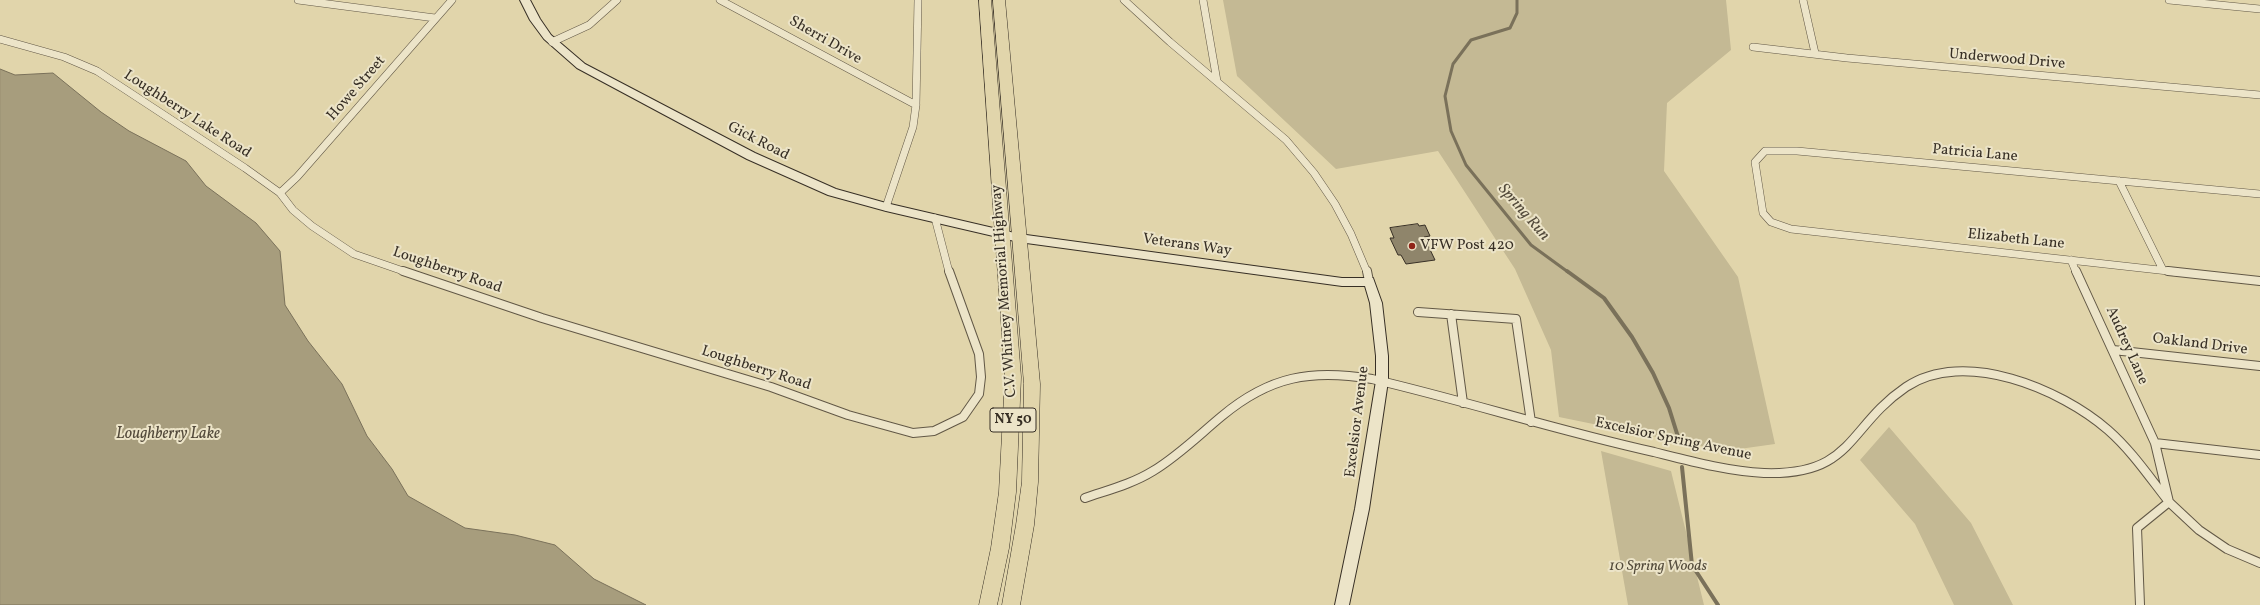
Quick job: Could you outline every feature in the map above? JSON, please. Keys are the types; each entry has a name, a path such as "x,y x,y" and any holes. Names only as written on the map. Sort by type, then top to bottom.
{"highway":[{"name":"C.V. Whitney Memorial Highway","path":"985,0 1001,233 1006,268 1013,377 1013,435 1006,519 988,605"},
{"name":"C.V. Whitney Memorial Highway","path":"1000,0 1019,238 1029,333 1032,435 1026,525 1011,605"}],"street":[{"path":"298,0 435,18"},
{"name":"Howe Street","path":"280,193 302,171 452,0"},
{"name":"Gick Road","path":"525,0 552,42 562,53 581,66 751,156 810,183 886,207 1001,233"},
{"path":"552,42 589,25 617,0"},
{"name":"Sherri Drive","path":"720,0 778,30 851,72 916,105"},
{"path":"886,207 913,127 916,105 918,0"},
{"name":"Excelsior Avenue","path":"1124,0 1170,42 1286,140 1314,173 1335,204 1352,234 1364,264 1376,303 1382,356 1382,381 1362,509 1342,605"},
{"path":"1203,0 1217,81"},
{"path":"1803,0 1815,53"},
{"path":"2169,0 2260,9"},
{"name":"Loughberry Lake Road","path":"0,39 64,57 97,71 147,102 280,193 292,210 340,246"},
{"name":"Underwood Drive","path":"1753,47 1815,53 1847,58 2260,95"},
{"name":"Patricia Lane","path":"1771,222 1763,212 1755,162 1765,152 1776,150 2260,194"},
{"path":"2119,181 2163,270"},
{"name":"Loughberry Road","path":"340,246 386,266 542,318 764,385 848,415 913,433 924,434 946,427 963,417 979,394 981,377 979,354 952,282 935,218"},
{"name":"Elizabeth Lane","path":"1771,222 1790,229 2260,281"},
{"name":"Veterans Way","path":"1001,233 1019,238 1342,282 1369,281"},
{"name":"Audrey Lane","path":"2071,260 2155,443"},
{"path":"1418,312 1516,319 1531,422"},
{"path":"1451,314 1463,403"},
{"name":"Oakland Drive","path":"2113,350 2260,366"},
{"name":"Excelsior Spring Avenue","path":"1085,498 1151,472 1178,453 1240,400 1278,380 1303,375 1334,374 1362,376 1531,422 1634,448 1731,469 1774,473 1797,471 1830,461 1847,448 1889,399 1921,377 1947,370 1970,370 2026,382 2056,396 2089,417 2108,430 2132,455 2169,502 2199,530 2221,545 2260,563"},
{"path":"2140,605 2135,546 2137,528 2169,502 2155,443 2260,455"}],"green space":[{"path":"1223,0 1726,0 1731,50 1667,103 1664,171 1738,277 1775,444 1725,451 1559,417 1551,350 1515,269 1438,151 1336,169 1237,76"},
{"path":"1889,427 1971,523 2013,605 1954,605 1915,524 1860,460"},
{"name":"10 Spring Woods","path":"1601,451 1671,471 1704,605 1628,605"}],"water":[{"name":"Loughberry Lake","path":"0,69 15,75 53,73 101,112 129,131 186,161 206,186 256,223 280,251 285,305 308,341 342,384 367,436 392,469 408,496 465,528 515,535 555,545 594,579 646,605 0,605"}],"building":[{"name":"VFW Post 420","path":"1418,224 1419,226 1425,225 1430,236 1424,237 1435,260 1406,264 1401,255 1398,255 1390,238 1394,238 1390,228"}],"waterway":[{"name":"Spring Run","path":"1517,0 1517,13 1510,28 1471,40 1453,64 1445,96 1451,131 1466,165 1531,245 1568,272"},
{"name":"Spring Run","path":"1567,271 1604,298 1632,337 1653,373 1669,408 1679,440"},
{"name":"Spring Run","path":"1682,467 1692,565 1718,605"}],"place":[{"name":"VFW Post 420","path":"1412,246"}]}
